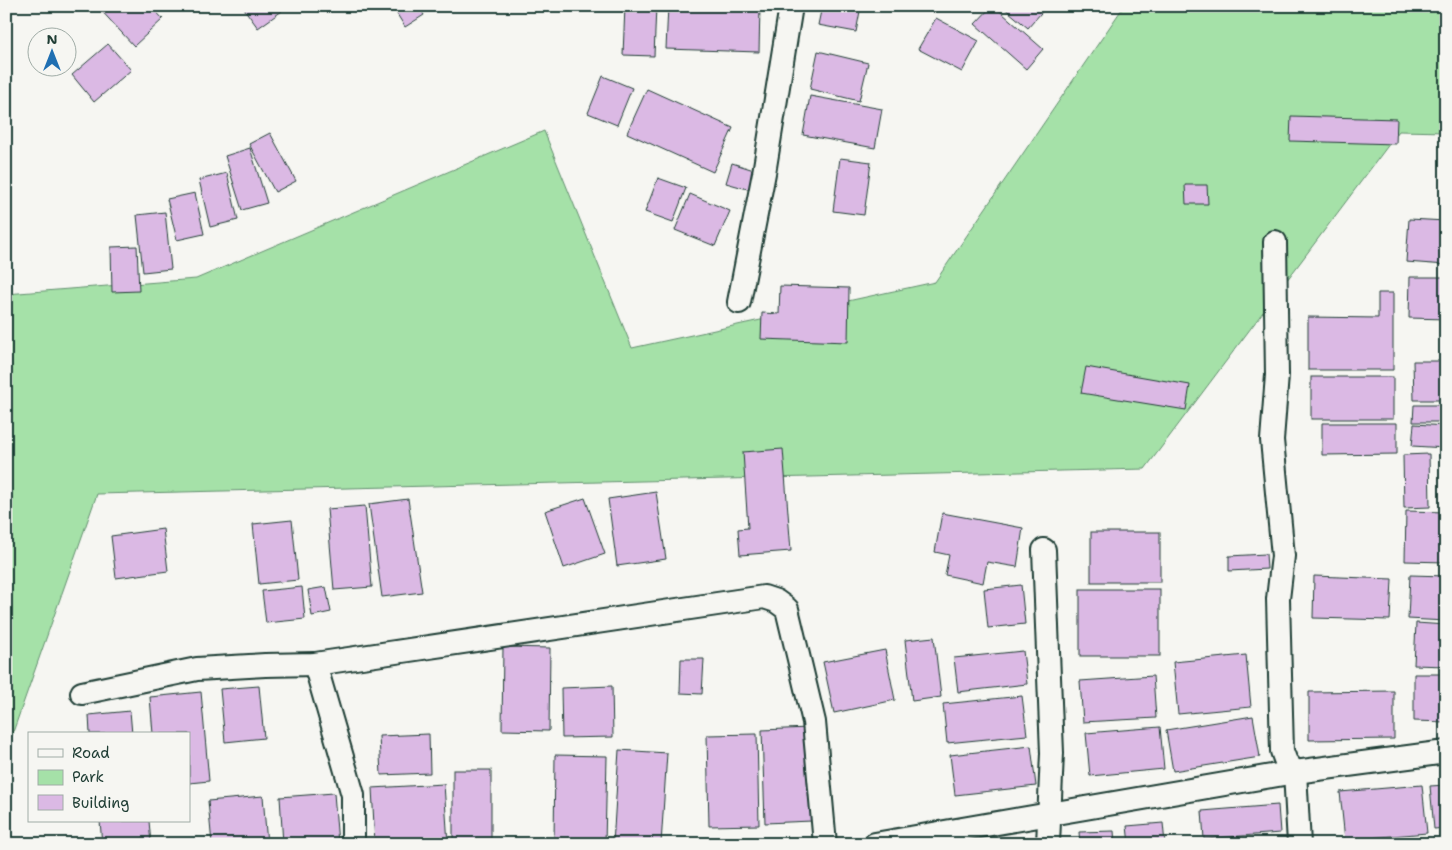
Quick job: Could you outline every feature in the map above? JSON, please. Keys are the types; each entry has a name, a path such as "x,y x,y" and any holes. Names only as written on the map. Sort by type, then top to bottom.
{"street":[{"path":"739,302 764,172 790,6"},
{"path":"1275,242 1277,374 1272,440 1283,556 1278,599 1282,751 1286,762 1295,772 1299,844"},
{"path":"1044,550 1052,753 1048,844"},
{"path":"82,693 197,669 315,664 764,597 787,609 814,722 825,844"},
{"path":"315,664 353,795 353,844"},
{"path":"875,844 1295,772 1446,752"}],"green space":[{"path":"1124,6 1446,6 1446,132 1399,131 1145,469 97,494 6,752 6,294 196,279 544,131 632,348 935,282"}],"building":[{"path":"97,6 151,6 163,19 134,46"},
{"path":"242,6 278,6 282,11 258,28"},
{"path":"392,6 419,6 424,15 405,27"},
{"path":"625,6 656,6 654,56 623,55"},
{"path":"668,6 760,6 759,52 666,49"},
{"path":"822,6 861,6 856,32 818,25"},
{"path":"992,6 1043,49 1026,69 975,24"},
{"path":"1002,6 1047,6 1028,28"},
{"path":"936,18 979,41 962,72 918,49"},
{"path":"108,44 131,70 94,102 74,78 78,78 78,70"},
{"path":"818,51 868,63 859,101 810,89"},
{"path":"603,76 632,88 617,125 588,113"},
{"path":"647,89 733,128 713,172 627,133"},
{"path":"810,96 882,109 875,148 803,135"},
{"path":"1291,116 1397,119 1396,144 1290,141"},
{"path":"270,133 296,181 275,192 249,144"},
{"path":"250,148 267,203 242,210 225,156"},
{"path":"840,158 871,162 864,215 833,211"},
{"path":"732,163 757,171 751,190 726,183"},
{"path":"227,173 238,220 210,227 199,180"},
{"path":"658,178 686,188 673,222 645,212"},
{"path":"1185,185 1207,185 1208,204 1186,204"},
{"path":"195,193 204,234 177,240 167,199"},
{"path":"690,194 730,211 715,246 675,230"},
{"path":"165,212 171,269 143,272 137,215"},
{"path":"1409,219 1446,221 1446,265 1406,262"},
{"path":"137,246 139,291 112,292 111,247"},
{"path":"1410,277 1446,277 1446,319 1409,318"},
{"path":"780,286 849,288 848,342 761,339 762,313 779,314"},
{"path":"1378,293 1393,293 1393,370 1308,370 1308,317 1378,318"},
{"path":"1413,361 1446,361 1446,400 1414,400"},
{"path":"1086,367 1190,385 1186,410 1081,393"},
{"path":"1311,377 1393,377 1393,419 1311,419"},
{"path":"1414,405 1446,405 1446,422 1413,422"},
{"path":"1322,423 1397,423 1397,454 1322,455"},
{"path":"1414,424 1446,426 1446,448 1412,446"},
{"path":"783,449 791,551 740,555 738,529 748,528 743,452"},
{"path":"1429,454 1430,507 1404,508 1403,455"},
{"path":"656,492 666,559 617,566 608,499"},
{"path":"585,498 605,554 564,568 545,511"},
{"path":"408,499 422,592 382,597 369,504"},
{"path":"365,506 372,587 334,590 327,509"},
{"path":"1406,511 1446,512 1446,562 1405,561"},
{"path":"942,513 1023,528 1017,567 987,562 983,583 945,575 949,555 935,552"},
{"path":"292,520 298,580 259,584 253,524"},
{"path":"163,529 168,571 116,578 111,536"},
{"path":"1091,532 1160,532 1160,582 1091,582"},
{"path":"1266,554 1267,569 1229,571 1229,556"},
{"path":"1410,575 1446,576 1446,621 1408,619"},
{"path":"1314,576 1392,579 1390,620 1313,618"},
{"path":"1021,585 1025,624 988,628 984,589"},
{"path":"302,587 305,619 266,623 262,591"},
{"path":"326,587 331,612 312,616 308,590"},
{"path":"1080,589 1160,589 1160,656 1080,656"},
{"path":"1416,623 1446,625 1446,666 1414,665"},
{"path":"934,637 941,697 912,701 905,640"},
{"path":"503,647 550,648 549,731 502,730"},
{"path":"885,650 895,700 834,713 823,662"},
{"path":"1023,651 1027,684 958,692 954,658"},
{"path":"1246,655 1251,707 1178,714 1173,662"},
{"path":"681,659 704,659 702,694 680,693"},
{"path":"1414,674 1446,674 1446,722 1414,721"},
{"path":"1153,676 1156,718 1083,722 1080,681"},
{"path":"259,686 264,738 225,742 220,689"},
{"path":"612,686 613,737 562,738 561,688"},
{"path":"1394,691 1394,739 1309,740 1309,692"},
{"path":"201,692 209,781 190,783 190,732 153,732 150,697"},
{"path":"1022,696 1027,735 947,743 943,704"},
{"path":"130,711 132,732 90,732 89,715"},
{"path":"1253,716 1260,757 1173,771 1166,730"},
{"path":"1160,727 1164,769 1090,776 1086,733"},
{"path":"809,728 812,821 765,823 762,730"},
{"path":"429,734 430,773 381,775 379,736"},
{"path":"757,734 759,825 709,826 707,735"},
{"path":"1031,746 1036,786 955,795 950,755"},
{"path":"619,750 667,753 661,844 613,844"},
{"path":"555,755 607,756 605,844 554,844"},
{"path":"453,770 491,770 491,844 453,844"},
{"path":"444,784 448,844 375,844 372,788"},
{"path":"1422,785 1427,833 1345,840 1340,792"},
{"path":"1446,785 1446,828 1434,829 1430,786"},
{"path":"334,793 338,844 283,844 280,797"},
{"path":"263,796 267,844 212,844 208,801"},
{"path":"1278,805 1280,833 1204,839 1202,811"},
{"path":"100,822 149,822 151,844 102,844"},
{"path":"1163,823 1165,844 1129,844 1127,826"},
{"path":"1114,831 1115,844 1080,844 1079,832"}]}
